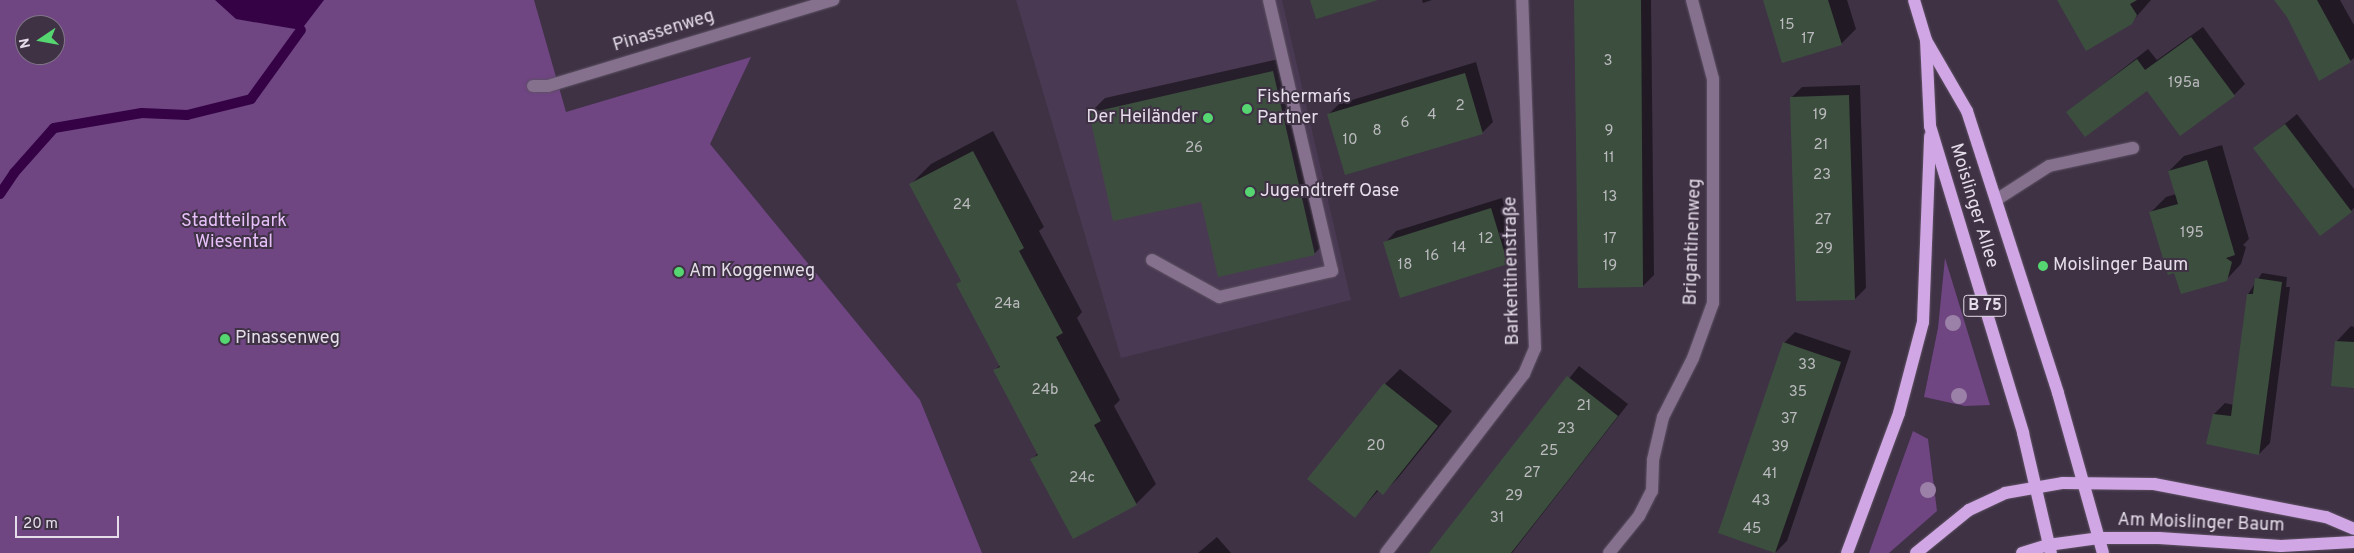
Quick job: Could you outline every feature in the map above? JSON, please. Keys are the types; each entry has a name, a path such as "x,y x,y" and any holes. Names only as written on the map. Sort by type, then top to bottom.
{"main road":[{"name":"Moislinger Allee","path":"1914,0 1926,40 1967,111 2066,421 2083,483"},
{"name":"Moislinger Allee","path":"1926,40 1930,126 2023,433 2049,549"},
{"path":"1847,553 1899,413 1923,322 1930,126"},
{"name":"Am Moislinger Baum","path":"1916,553 1969,510 2005,493 2035,486 2083,483 2162,485 2326,517 2354,529"},
{"name":"B 75","path":"2083,483 2103,553"},
{"name":"Am Moislinger Baum","path":"2022,553 2099,538 2159,538 2281,546 2354,542"}],"street":[{"name":"Pinassenweg","path":"533,86 548,86 834,0"},
{"path":"1152,260 1219,297 1332,271 1269,0"},
{"name":"Barkentinenstraße","path":"1386,553 1524,374 1535,348 1522,0"},
{"name":"Brigantinenweg","path":"1610,553 1639,516 1652,491 1653,460 1663,418 1693,358 1713,303 1713,79 1692,0"},
{"path":"1996,200 2049,166 2132,148"}],"shaded area":[{"path":"215,0 324,0 301,30 236,19"},
{"path":"1016,0 1282,0 1351,300 1121,358"}],"green space":[{"name":"Stadtteilpark Wiesental","path":"0,0 534,0 566,112 751,57 710,144 920,400 982,553 0,553"},
{"path":"1945,258 1990,405 1965,406 1924,397 1938,328"},
{"path":"1913,431 1928,439 1937,511 1889,553 1869,553"}],"building":[{"path":"1310,0 1378,0 1316,19"},
{"path":"1574,0 1641,0 1643,287 1578,288"},
{"path":"1763,0 1828,0 1842,45 1782,63"},
{"path":"2057,0 2137,0 2130,4 2137,15 2132,24 2086,51"},
{"path":"2274,0 2317,0 2351,62 2319,81 2287,17"},
{"path":"2191,37 2235,96 2180,136 2147,91 2085,137 2066,112 2137,59 2145,70"},
{"path":"1273,71 1315,255 1218,277 1201,202 1113,221 1089,113"},
{"path":"1465,73 1483,134 1345,175 1327,114"},
{"path":"1849,95 1855,300 1796,301 1790,97"},
{"path":"2285,124 2352,212 2320,236 2253,148"},
{"path":"973,151 1024,248 1019,251 1063,333 1056,337 1101,421 1094,425 1137,505 1073,539 1030,459 1038,455 993,370 1000,367 956,284 961,281 909,184"},
{"path":"2207,160 2235,255 2226,258 2232,262 2227,281 2181,294 2174,273 2168,275 2149,212 2178,204 2168,171"},
{"path":"1491,208 1508,264 1400,298 1383,242"},
{"path":"2255,278 2282,282 2259,455 2206,444 2213,414 2231,416 2247,294 2253,294"},
{"path":"2335,341 2354,342 2354,388 2331,386"},
{"path":"1783,342 1841,362 1775,553 1718,533"},
{"path":"1567,376 1618,416 1566,483 1511,553 1429,553"},
{"path":"1384,383 1438,426 1383,495 1377,490 1355,518 1307,479"}],"waterway":[{"path":"0,194 14,173 54,128 142,113 187,115 251,99 301,30"}],"place":[{"name":"Fisherman´s Partner","path":"1247,109"},
{"name":"Der Heiländer","path":"1208,118"},
{"name":"Jugendtreff Oase","path":"1250,192"},
{"name":"Moislinger Baum","path":"2043,266"},
{"name":"Am Koggenweg","path":"679,272"},
{"name":"Pinassenweg","path":"225,339"}]}
